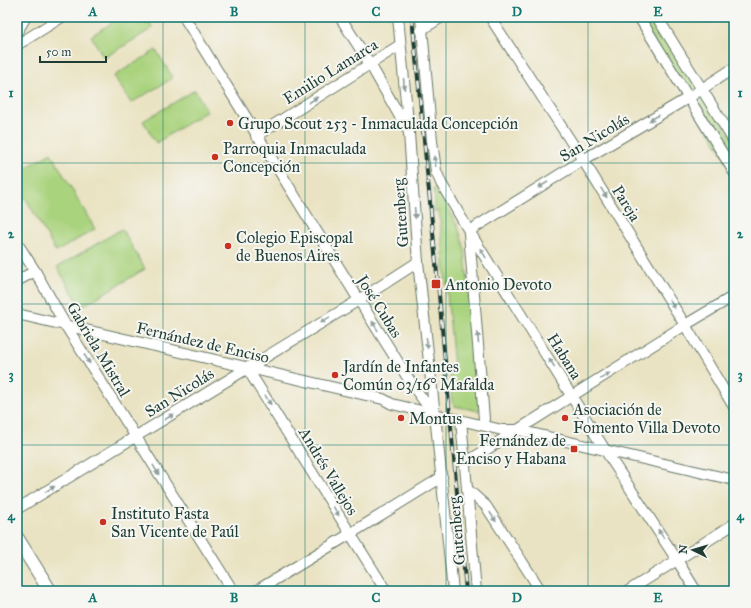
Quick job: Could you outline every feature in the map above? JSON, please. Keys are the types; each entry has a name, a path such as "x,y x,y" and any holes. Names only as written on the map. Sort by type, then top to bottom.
{"main road":[{"path":"17,29 24,17"},
{"path":"17,538 50,591"}],"street":[{"path":"17,46 62,17"},
{"name":"José Cubas","path":"184,17 256,136 413,386 432,409"},
{"path":"340,17 370,64 409,133"},
{"name":"Gutenberg","path":"398,17 409,133 418,262 432,409 442,477 452,591"},
{"path":"421,17 422,30 442,17"},
{"name":"Pareja","path":"490,17 583,160 734,406"},
{"path":"639,17 734,172"},
{"path":"657,17 734,141"},
{"name":"Habana","path":"422,30 432,141 438,178 469,231 605,450 678,560 696,591"},
{"name":"Emilio Lamarca","path":"256,136 400,45"},
{"name":"San Nicolás","path":"469,231 583,160 688,98 734,68"},
{"path":"469,231 484,419"},
{"name":"Gabriela Mistral","path":"17,243 35,271 66,326 233,591"},
{"name":"San Nicolás","path":"17,509 136,438 418,262"},
{"path":"17,281 35,271"},
{"path":"465,463 685,325 734,296"},
{"name":"Fernández de Enciso","path":"17,314 382,399 394,398 432,409 461,420 502,430 518,430 734,480"},
{"name":"Andrés Vallejos","path":"247,368 386,591"},
{"name":"Fernández de Enciso","path":"432,409 504,423 518,430"},
{"name":"Gutenberg","path":"461,420 476,591"},
{"path":"256,591 442,477"},
{"path":"467,489 486,506 541,591"},
{"path":"628,591 734,524"}],"green space":[{"path":"121,17 146,17 153,28 104,58 91,36"},
{"path":"639,17 657,17 734,141 734,172"},
{"path":"156,50 173,78 131,103 114,76"},
{"path":"195,90 207,111 156,143 143,121"},
{"path":"51,153 95,229 56,252 17,183 17,173"},
{"path":"438,188 458,227 465,249 479,411 454,406 452,402 449,367 454,366 439,211 434,212 435,200 433,189"},
{"path":"122,229 145,269 81,307 57,267"}],"railway":[{"path":"412,17 466,591"}],"place":[{"name":"Grupo Scout 253 - Inmaculada Concepción","path":"230,123"},
{"name":"Parroquia Inmaculada Concepción","path":"215,157"},
{"name":"Colegio Episcopal de Buenos Aires","path":"228,246"},
{"name":"Antonio Devoto","path":"436,284"},
{"name":"Jardín de Infantes Común 03/16° Mafalda","path":"335,375"},
{"name":"Montus","path":"401,418"},
{"name":"Asociación de Fomento Villa Devoto","path":"565,418"},
{"name":"Fernández de Enciso y Habana","path":"574,449"},
{"name":"Instituto Fasta San Vicente de Paúl","path":"103,522"}]}
